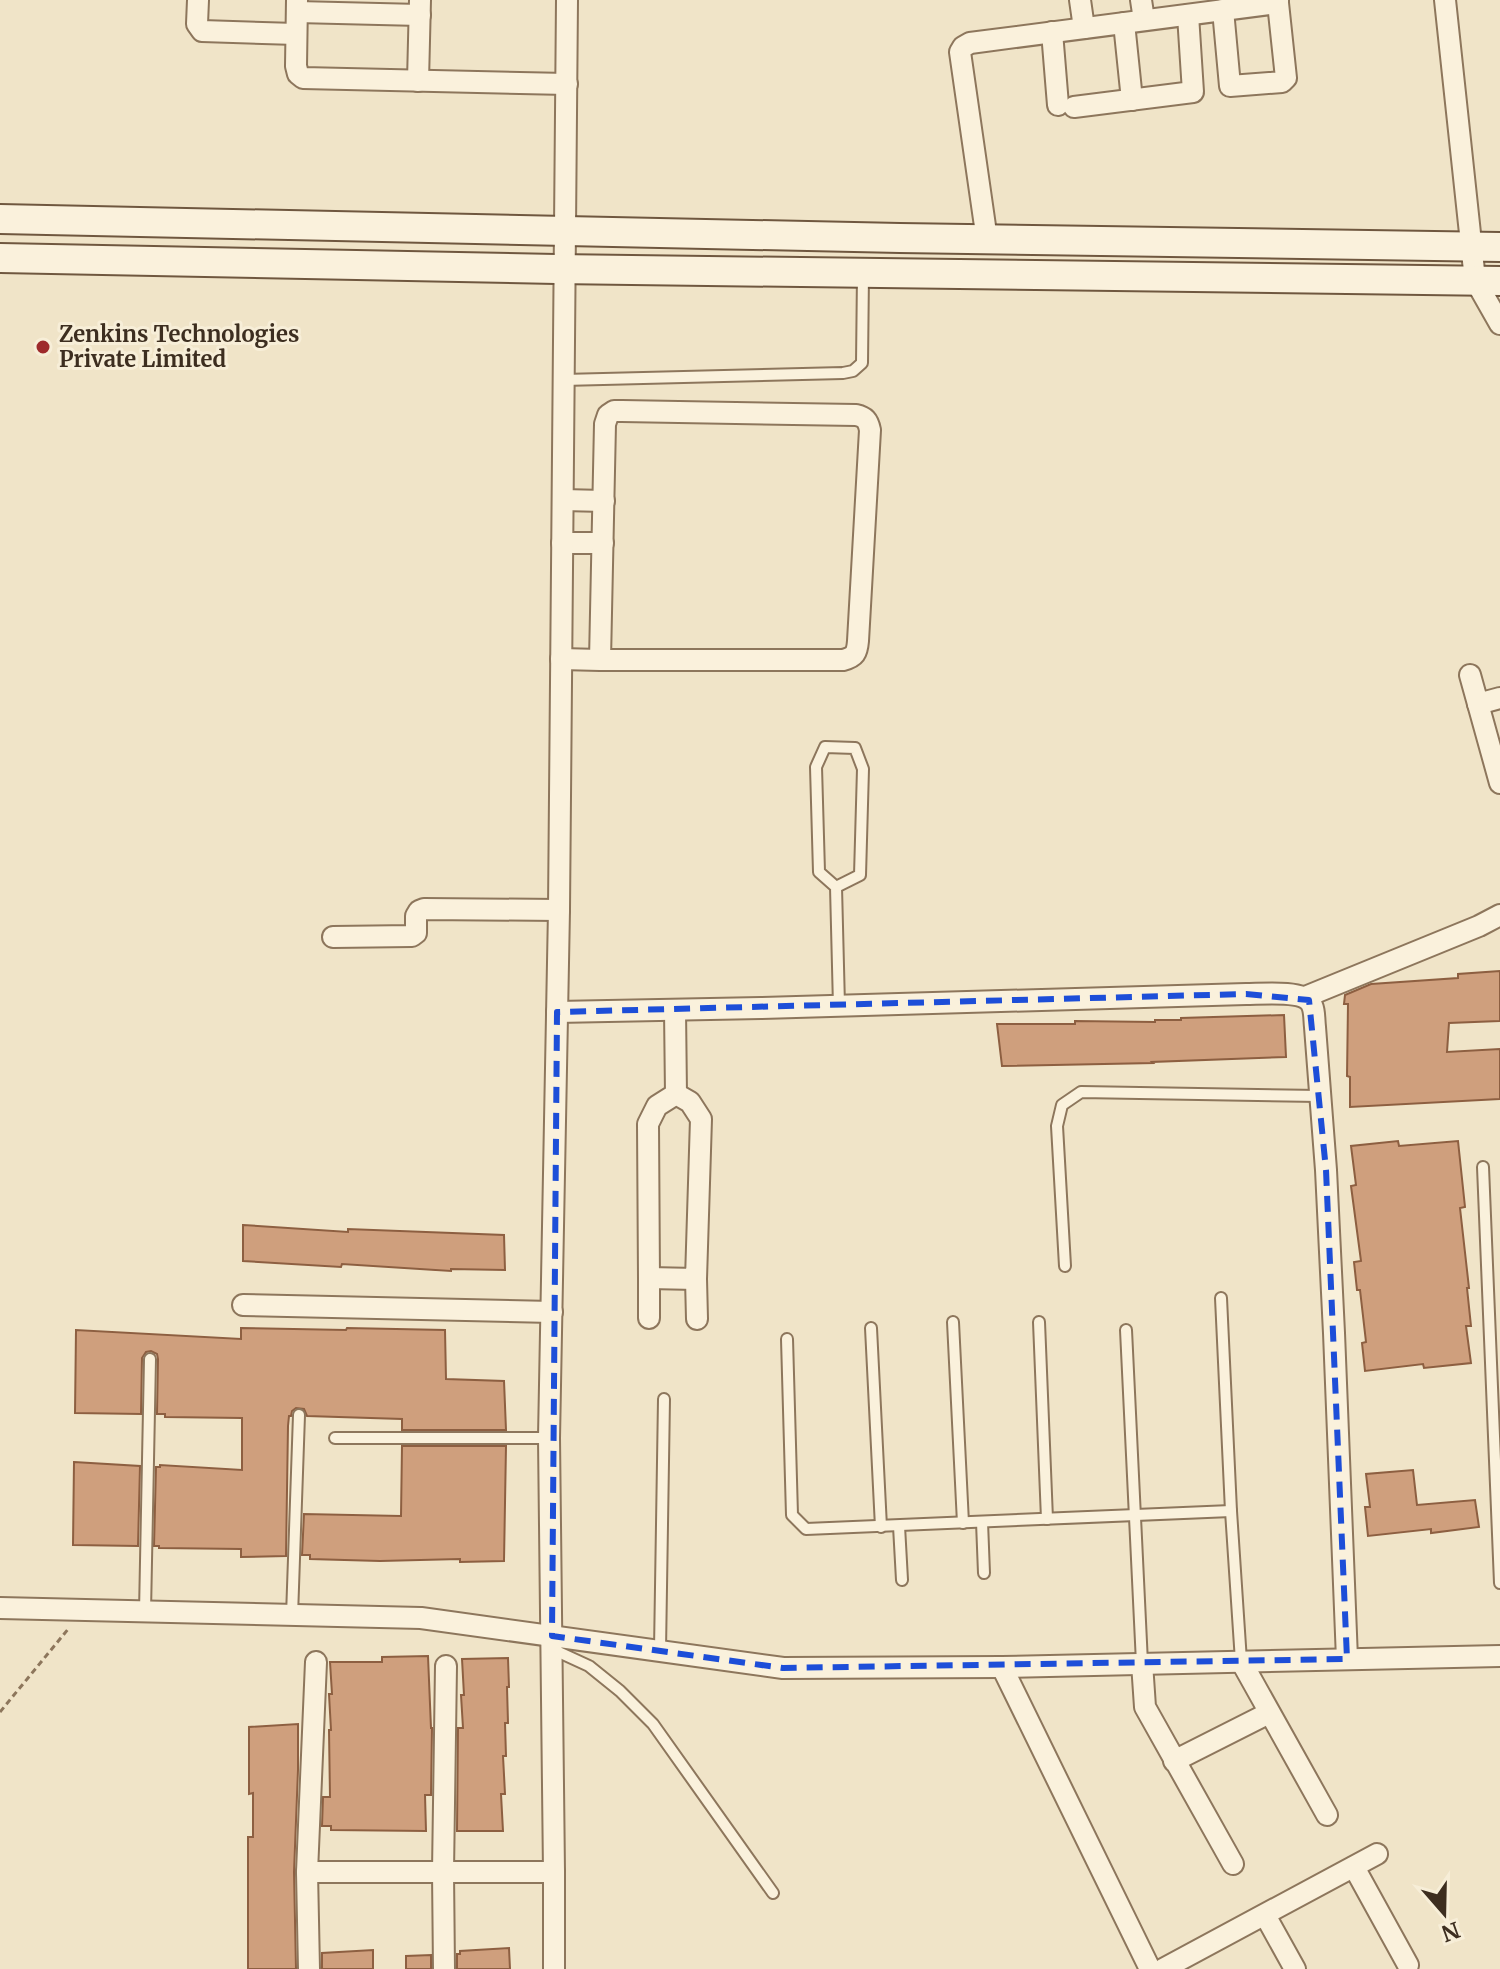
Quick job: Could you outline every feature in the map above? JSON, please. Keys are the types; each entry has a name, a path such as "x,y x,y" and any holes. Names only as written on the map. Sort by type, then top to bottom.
{"street":[{"path":"198,0 197,24 202,31 296,34"},
{"path":"554,1969 549,1438 559,910 567,0"},
{"path":"1080,0 1084,28"},
{"path":"1445,0 1486,247 1488,281 1500,324"},
{"path":"987,240 960,52 963,47 970,43 1084,28 1136,14 1188,15 1278,1 1286,78 1282,82 1230,86 1223,10"},
{"path":"418,81 420,7 297,6 296,66 303,78 418,81 567,84"},
{"path":"1132,100 1136,14"},
{"path":"1052,32 1066,106 1132,100 1193,92 1188,15"},
{"path":"0,219 987,240 1486,247"},
{"path":"0,258 1488,281"},
{"path":"561,659 600,660 843,660 852,658 857,652 858,641 870,430 868,421 856,415 614,411 608,415 605,424 600,660"},
{"path":"563,500 604,501"},
{"path":"562,543 603,543"},
{"path":"1470,675 1500,783"},
{"path":"1478,704 1500,698"},
{"path":"333,937 412,936 416,933 416,916 424,909 559,910"},
{"path":"1305,997 1500,915"},
{"path":"557,1012 1246,994 1295,994 1309,1000 1313,1007 1326,1170 1347,1659"},
{"path":"675,1010 676,1094"},
{"path":"649,1318 648,1124 657,1106 676,1094"},
{"path":"676,1094 690,1102 701,1119 697,1319"},
{"path":"649,1278 696,1279"},
{"path":"243,1305 552,1312"},
{"path":"0,1608 421,1618 552,1642 660,1650 783,1668 1002,1667 1500,1656"},
{"path":"1241,1661 1327,1815"},
{"path":"309,1969 307,1872 316,1662"},
{"path":"1142,1663 1145,1707 1233,1864"},
{"path":"444,1969 446,1666"},
{"path":"1002,1667 1150,1969"},
{"path":"1174,1761 1269,1713"},
{"path":"1163,1969 1377,1854"},
{"path":"1354,1867 1408,1965"},
{"path":"307,1872 554,1872"},
{"path":"1265,1915 1295,1969"}],"lane":[{"path":"563,380 853,371 862,363 863,272"},
{"path":"836,887 860,875 863,769 855,748 825,747 816,767 819,872 836,887 839,1006"},
{"path":"1065,1266 1057,1126 1062,1105 1081,1092 1319,1096"},
{"path":"1483,1167 1500,1583"},
{"path":"1221,1298 1241,1661"},
{"path":"953,1322 963,1523"},
{"path":"1039,1322 1047,1519"},
{"path":"871,1328 881,1527"},
{"path":"1126,1330 1142,1663"},
{"path":"787,1339 792,1515 806,1529 1231,1511"},
{"path":"145,1612 150,1359"},
{"path":"660,1650 664,1399"},
{"path":"292,1616 299,1415"},
{"path":"335,1438 549,1438"},
{"path":"982,1522 984,1573"},
{"path":"899,1526 902,1580"},
{"path":"552,1642 620,1691 653,1724 773,1893"}],"path":[{"path":"0,1712 85,1610"}],"highlighted area":[{"path":"1246,994 1309,1000 1326,1170 1347,1659 783,1668 552,1636 557,1012"}],"building":[{"path":"1500,971 1500,1021 1449,1023 1447,1052 1500,1049 1500,1099 1350,1107 1348,1004 1344,1004 1345,995 1371,984 1458,978 1458,974"},
{"path":"1284,1015 1286,1057 1153,1063 1002,1066 997,1024 1155,1022 1181,1018"},
{"path":"1398,1141 1399,1146 1458,1141 1465,1207 1460,1208 1469,1288 1471,1326 1466,1326 1471,1363 1424,1368 1423,1364 1365,1371 1362,1343 1366,1342 1354,1262 1361,1261 1351,1186 1356,1185 1351,1146"},
{"path":"243,1225 348,1232 348,1229 504,1235 505,1270 451,1271 243,1261"},
{"path":"241,1328 445,1330 446,1379 504,1381 506,1430 402,1430 402,1419 307,1416 304,1409 296,1408 289,1416 288,1426 286,1556 241,1557 241,1549 159,1548 154,1546 156,1467 242,1470 242,1418 165,1417 165,1414 157,1414 158,1359 157,1354 151,1351 142,1358 141,1414 75,1413 76,1330 241,1339"},
{"path":"402,1446 506,1446 504,1561 310,1559 310,1555 302,1555 304,1514 401,1516"},
{"path":"74,1462 140,1466 138,1546 73,1545"},
{"path":"1413,1470 1417,1505 1475,1500 1479,1527 1368,1536 1365,1507 1370,1507 1366,1474"},
{"path":"428,1656 432,1728 431,1795 425,1795 426,1831 331,1830 331,1826 322,1826 323,1797 330,1797 330,1662 382,1662 382,1657"},
{"path":"508,1658 508,1723 505,1723 506,1756 503,1756 505,1794 501,1794 503,1831 457,1831 458,1728 463,1728 461,1695 464,1695 462,1659"},
{"path":"298,1724 294,1872 296,1969 248,1969 248,1837 253,1837 253,1793 249,1794 249,1727"},
{"path":"509,1948 510,1969 457,1969 457,1954 460,1951"},
{"path":"373,1950 373,1969 322,1969 322,1953"},
{"path":"431,1955 431,1969 406,1969 406,1956"}],"place":[{"name":"Zenkins Technologies Private Limited","path":"43,347"}]}
